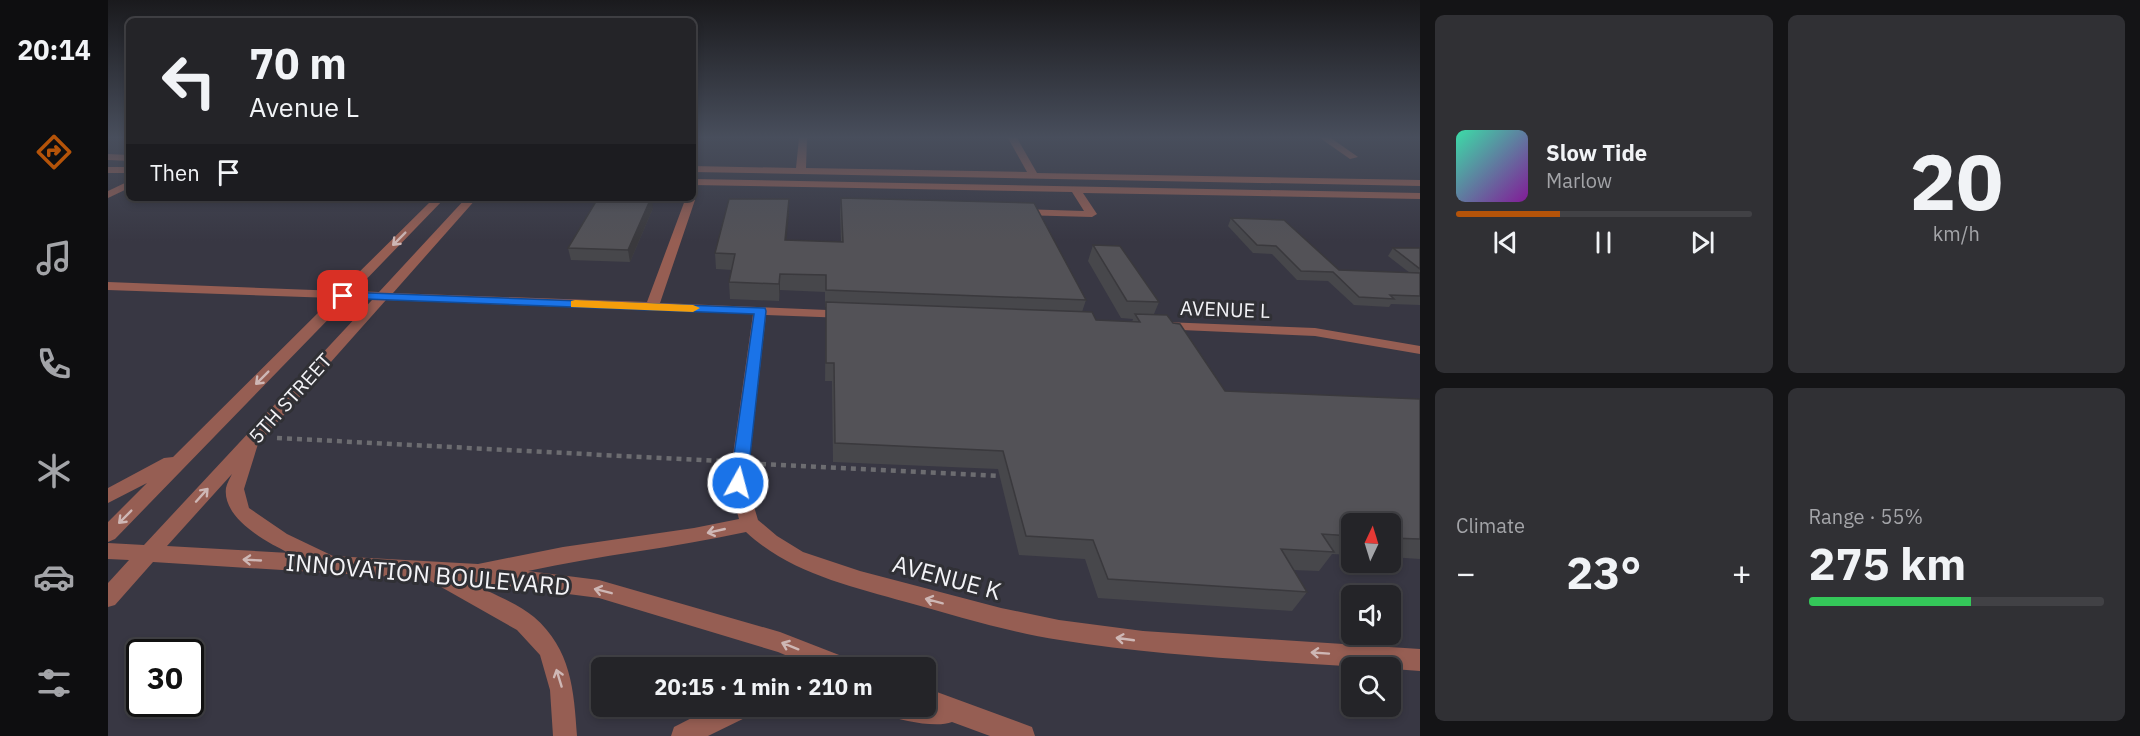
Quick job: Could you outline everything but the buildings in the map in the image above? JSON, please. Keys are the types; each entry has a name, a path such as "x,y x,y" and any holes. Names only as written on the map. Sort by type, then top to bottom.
{"street":[{"path":"879,172 1420,183"},
{"path":"696,182 1420,196"},
{"path":"108,195 126,186"},
{"path":"1013,211 1092,214 1075,189"},
{"name":"5TH STREET","path":"108,534 434,201"},
{"path":"652,307 690,201"},
{"name":"5TH STREET","path":"108,598 148,553 261,437 467,203"},
{"path":"108,286 855,314"},
{"path":"478,573 563,555 694,536 750,524 738,483 760,311"},
{"name":"AVENUE L","path":"1150,326 1315,332 1420,350"},
{"path":"261,437 235,489 241,512 280,540 334,565"},
{"path":"108,496 157,471 197,444"},
{"name":"AVENUE K","path":"750,524 770,542 796,558 931,601 1013,621 1059,630 1143,641 1420,660"},
{"name":"INNOVATION BOULEVARD","path":"108,551 478,573 599,589 780,642 817,657"},
{"path":"430,570 525,623 550,650 562,690 565,736"},
{"path":"936,704 1023,736"},
{"path":"936,712 968,717"},
{"path":"683,736 720,717"}],"path":[{"path":"261,437 719,461"},
{"path":"759,464 999,476"}],"shaded area":[{"path":"108,172 126,172 126,201 696,201 696,172 1420,172 1420,736 108,736"}],"slow traffic":[{"path":"575,304 693,308"}],"route":[{"path":"343,296 760,311 738,483"}]}
